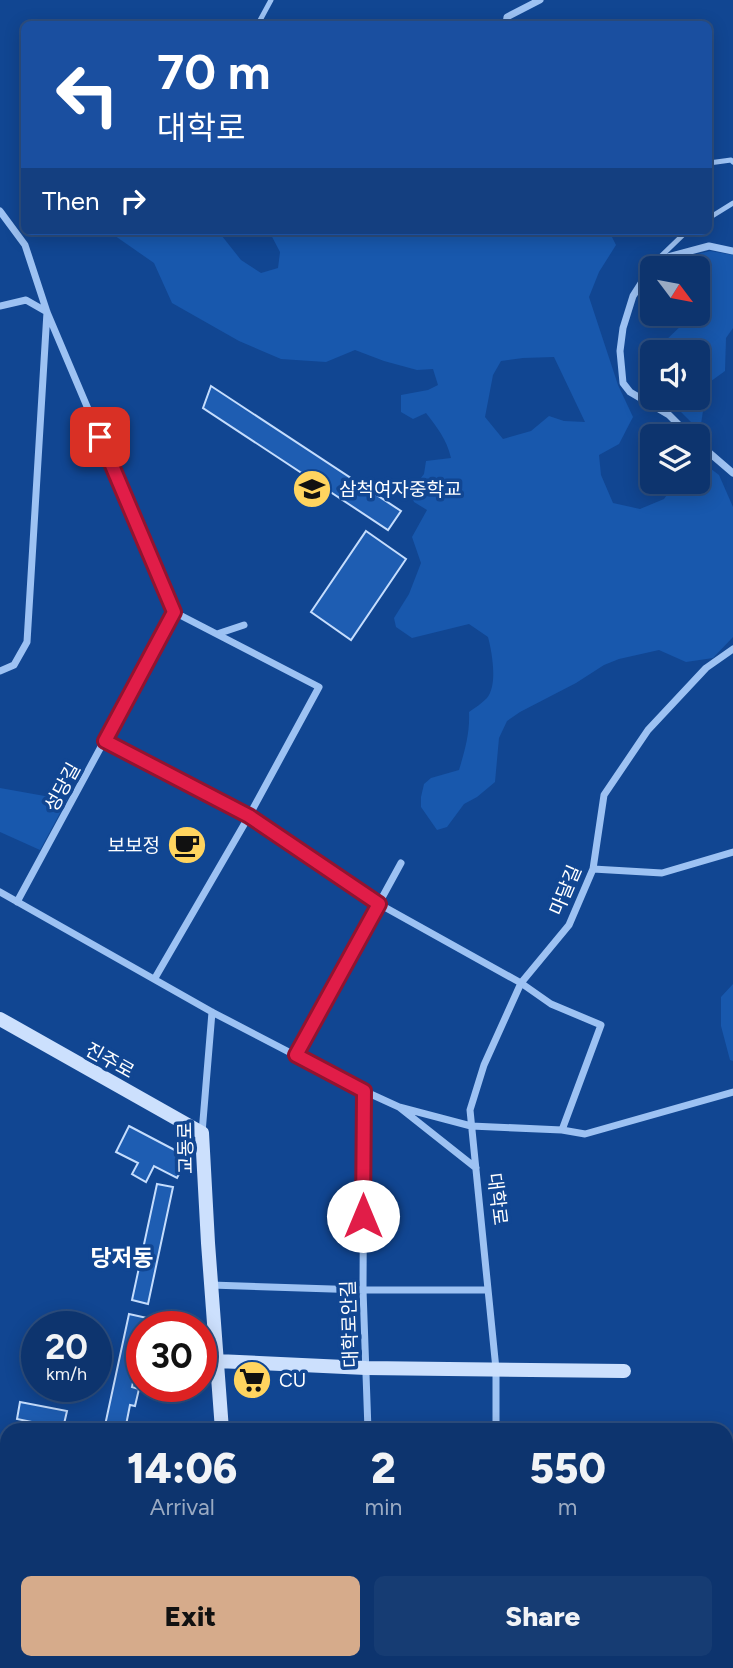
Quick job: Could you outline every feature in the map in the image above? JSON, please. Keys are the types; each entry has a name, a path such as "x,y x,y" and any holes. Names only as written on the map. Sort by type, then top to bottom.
{"street":[{"path":"506,21 507,18 540,0"},
{"path":"0,211 24,245 47,312 174,612 319,687 249,816 155,978"},
{"path":"672,256 709,246 733,251"},
{"path":"640,285 633,296 622,328 620,351 624,383 630,392 669,415 678,424"},
{"path":"0,306 26,300 47,312"},
{"path":"0,671 14,665 27,642 47,312"},
{"path":"710,453 733,472"},
{"name":"성당길","path":"17,902 174,612"},
{"path":"217,634 244,625"},
{"name":"마달길","path":"476,1168 470,1110 484,1065 521,983 569,925 593,869 604,795 648,730 705,668 733,649"},
{"path":"105,741 249,816 379,904 521,983 551,1004 601,1025 562,1130"},
{"path":"593,869 662,873 733,852"},
{"path":"296,1055 401,863"},
{"name":"대학로","path":"0,892 212,1012 398,1107 471,1126 562,1130 585,1134 733,1091"},
{"name":"교동로","path":"212,1012 202,1133 213,1311"},
{"name":"진주로","path":"0,1019 202,1133"},
{"name":"대학로안길","path":"364,1091 363,1290 368,1423"},
{"name":"대학로","path":"398,1107 476,1168 496,1369 496,1423"},
{"path":"211,1285 363,1290 488,1290"},
{"path":"217,1361 366,1368 624,1371"},
{"name":"교동로","path":"217,1361 221,1423"}],"lane":[{"path":"260,21 271,0"},
{"path":"712,163 733,162"},
{"path":"712,216 733,203"},
{"path":"661,256 683,235"}],"shaded area":[{"path":"114,235 221,235 241,260 261,273 278,268 280,252 271,235 611,235 616,245 599,272 589,297 618,385 633,417 619,444 599,455 601,475 613,503 640,509 664,499 668,494 710,494 710,468 719,475 733,507 733,637 713,658 686,662 659,650 619,659 520,712 507,721 499,738 495,782 464,804 447,827 437,830 421,807 424,784 431,778 459,770 468,734 469,712 487,698 493,677 488,637 469,624 412,638 396,627 394,618 409,594 421,563 412,537 427,510 414,502 410,492 424,474 426,461 451,458 438,429 426,413 413,419 401,412 401,395 428,390 438,385 433,369 417,370 355,350 326,362 281,359 239,341 172,303 154,263","holes":["554,357 585,422 564,421 549,416 531,431 503,439 485,417 493,375 501,361"]},
{"path":"710,251 733,255 733,328 726,338 725,371 710,382 710,340 666,340 681,326 710,326 710,256 690,256"},
{"path":"679,410 703,410 701,424 693,424"},
{"path":"0,788 67,800 40,850 0,832"},
{"path":"733,984 733,1061 730,1060 721,1026 721,997"}],"building":[{"path":"211,386 401,511 388,530 203,408"},
{"path":"366,531 406,559 351,640 311,612"},
{"path":"129,1126 188,1157 177,1178 154,1166 146,1182 132,1174 138,1163 116,1152"},
{"path":"157,1184 173,1187 148,1304 132,1300"},
{"path":"126,1328 126,1402 136,1402 135,1406 130,1405 126,1423 106,1423"},
{"path":"20,1402 67,1411 64,1423 32,1423 17,1419"}],"place":[{"name":"삼척여자중학교","path":"312,489"},
{"name":"보보정","path":"187,845"},
{"name":"CU","path":"252,1380"}],"district":[{"name":"당저동","path":"122,1258"}],"route":[{"path":"100,437 174,612 105,741 249,816 379,904 296,1055 364,1091 363,1216"}]}
